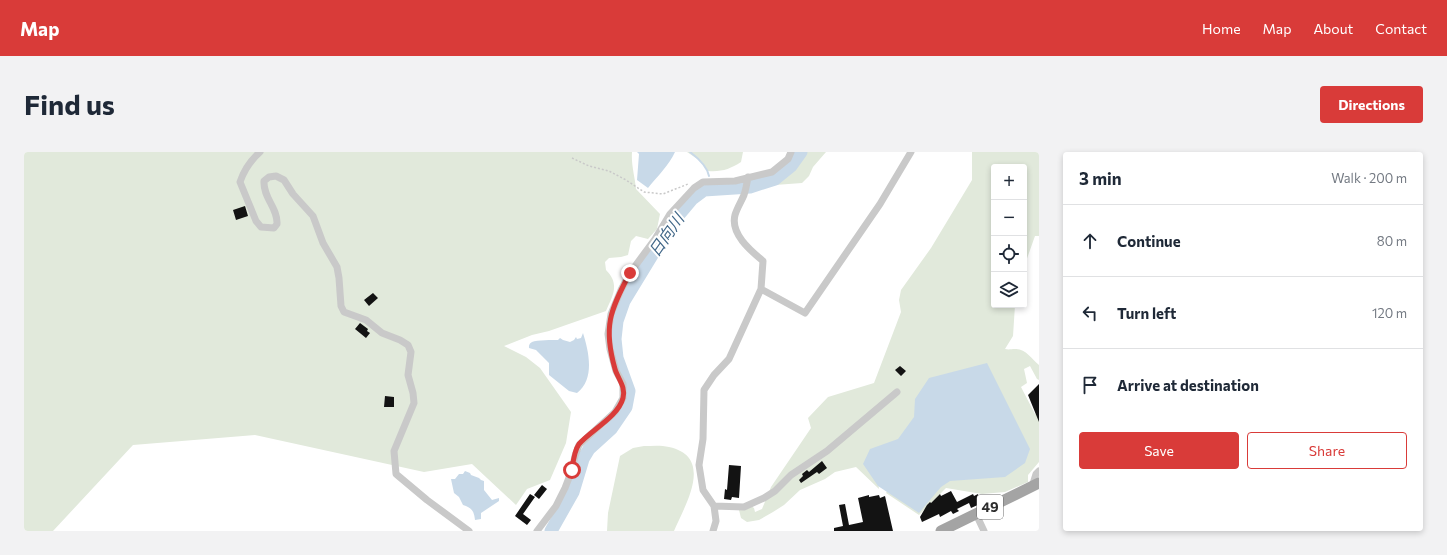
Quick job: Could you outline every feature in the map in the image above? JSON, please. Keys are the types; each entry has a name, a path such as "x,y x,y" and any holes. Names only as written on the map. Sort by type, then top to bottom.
{"main road":[{"name":"49","path":"941,531 1036,485"}],"street":[{"path":"260,152 253,158 244,170 240,182 256,220 261,227 274,228 277,224 278,218 264,190 264,181 269,177 276,176 284,180 293,194 313,216 323,243 337,267 341,306 344,312 366,320 382,333 408,345 411,352 408,375 414,403 394,451 396,474 427,500 469,531"},
{"path":"537,531 556,506 565,488 572,470 578,445 615,412 623,398 623,384 616,372 608,334 611,314 630,273 655,239 670,214 686,195 699,185 703,182 735,181 748,176 772,172 788,159 791,152"},
{"path":"761,289 805,313 880,204 911,152"},
{"path":"713,531 716,521 714,506 703,490 699,465 703,439 704,390 714,375 729,359 761,289 764,261 742,240 735,224 735,216 744,195 748,176"},
{"path":"714,506 744,507 764,498 775,491 791,475 828,451 897,392"},
{"path":"1036,485 1036,474 1039,471"},
{"path":"976,514 984,531"}],"path":[{"path":"572,158 589,166 609,171 644,192 651,194 663,194 695,182 699,185"}],"shaded area":[{"path":"24,152 632,152 636,189 660,214 657,229 648,239 636,236 631,241 628,255 609,258 605,262 606,270 613,280 614,285 613,295 606,311 549,331 532,335 504,346 526,357 540,368 571,412 566,443 550,480 527,489 516,505 472,464 424,472 255,435 133,445 53,531 24,531"},
{"path":"687,152 743,152 741,162 726,170 708,171 702,162"},
{"path":"802,152 826,152 813,167 809,176 802,183 775,185 788,173"},
{"path":"972,152 1039,152 1039,236 1035,236 1027,259 1027,164 991,164 991,308 1015,308 1013,336 1005,349 1022,350 1039,365 1039,380 1030,366 1024,369 1027,383 1021,387 1035,414 1039,412 1039,462 1028,475 1028,482 1005,492 982,494 946,488 919,515 886,493 915,419 878,481 879,489 856,467 835,472 825,479 800,490 784,505 759,520 747,522 741,518 739,510 747,503 754,508 755,512 762,509 771,487 811,428 808,418 828,397 874,383 901,312 899,300 901,290 931,248 972,180"},
{"path":"644,446 669,447 683,452 691,461 694,471 693,483 674,531 607,531 608,513 620,456 633,448"}],"water":[{"path":"637,152 675,152 673,157 648,188 637,180 639,154"},
{"path":"583,333 589,365 583,387 577,393 569,391 549,375 549,363 536,350 529,348 529,346 530,343 534,341 558,340 560,338 570,342 576,337 577,339 581,338"},
{"path":"987,363 1030,449 1025,463 1005,477 950,481 941,487 919,513 878,486 863,464 870,449 898,439 914,417 915,399 929,378"},
{"path":"465,471 484,481 484,490 492,500 499,498 499,501 481,513 481,519 475,520 472,510 463,505 459,497 454,493 451,479 455,479 459,474 463,474"}],"building":[{"path":"245,206 248,216 236,220 233,210"},
{"path":"373,293 378,298 369,306 364,300"},
{"path":"360,323 368,329 367,331 370,333 366,338 355,329"},
{"path":"900,366 906,371 901,376 895,370"},
{"path":"1039,384 1039,422 1028,395"},
{"path":"385,396 394,397 394,407 384,407"},
{"path":"822,461 827,468 819,474 817,472 801,483 799,480 803,476 802,474 807,470 809,472"},
{"path":"729,465 741,466 739,498 732,497 731,500 724,499 725,489 727,490"},
{"path":"542,485 547,489 539,499 534,495"},
{"path":"951,491 957,502 973,494 974,496 978,494 980,500 978,501 980,504 971,508 969,503 957,509 959,511 953,514 951,511 940,517 939,514 922,522 920,517 927,505 940,494 941,496"},
{"path":"530,494 535,497 523,514 531,520 527,525 515,516"},
{"path":"869,495 869,497 879,495 880,498 885,496 893,531 834,531 834,528 843,526 839,505 845,504 849,525 863,522 858,498"}],"waterway":[{"path":"690,152 704,166 709,176"},
{"name":"日向川","path":"551,531 573,492 583,459 589,449 611,429 626,407 629,391 617,358 615,339 617,321 624,301 671,224 692,199 704,190 750,187 775,179 791,166 801,152"}],"route":[{"path":"572,470 578,445 615,412 623,398 623,384 616,372 608,334 611,314 630,273"}]}
